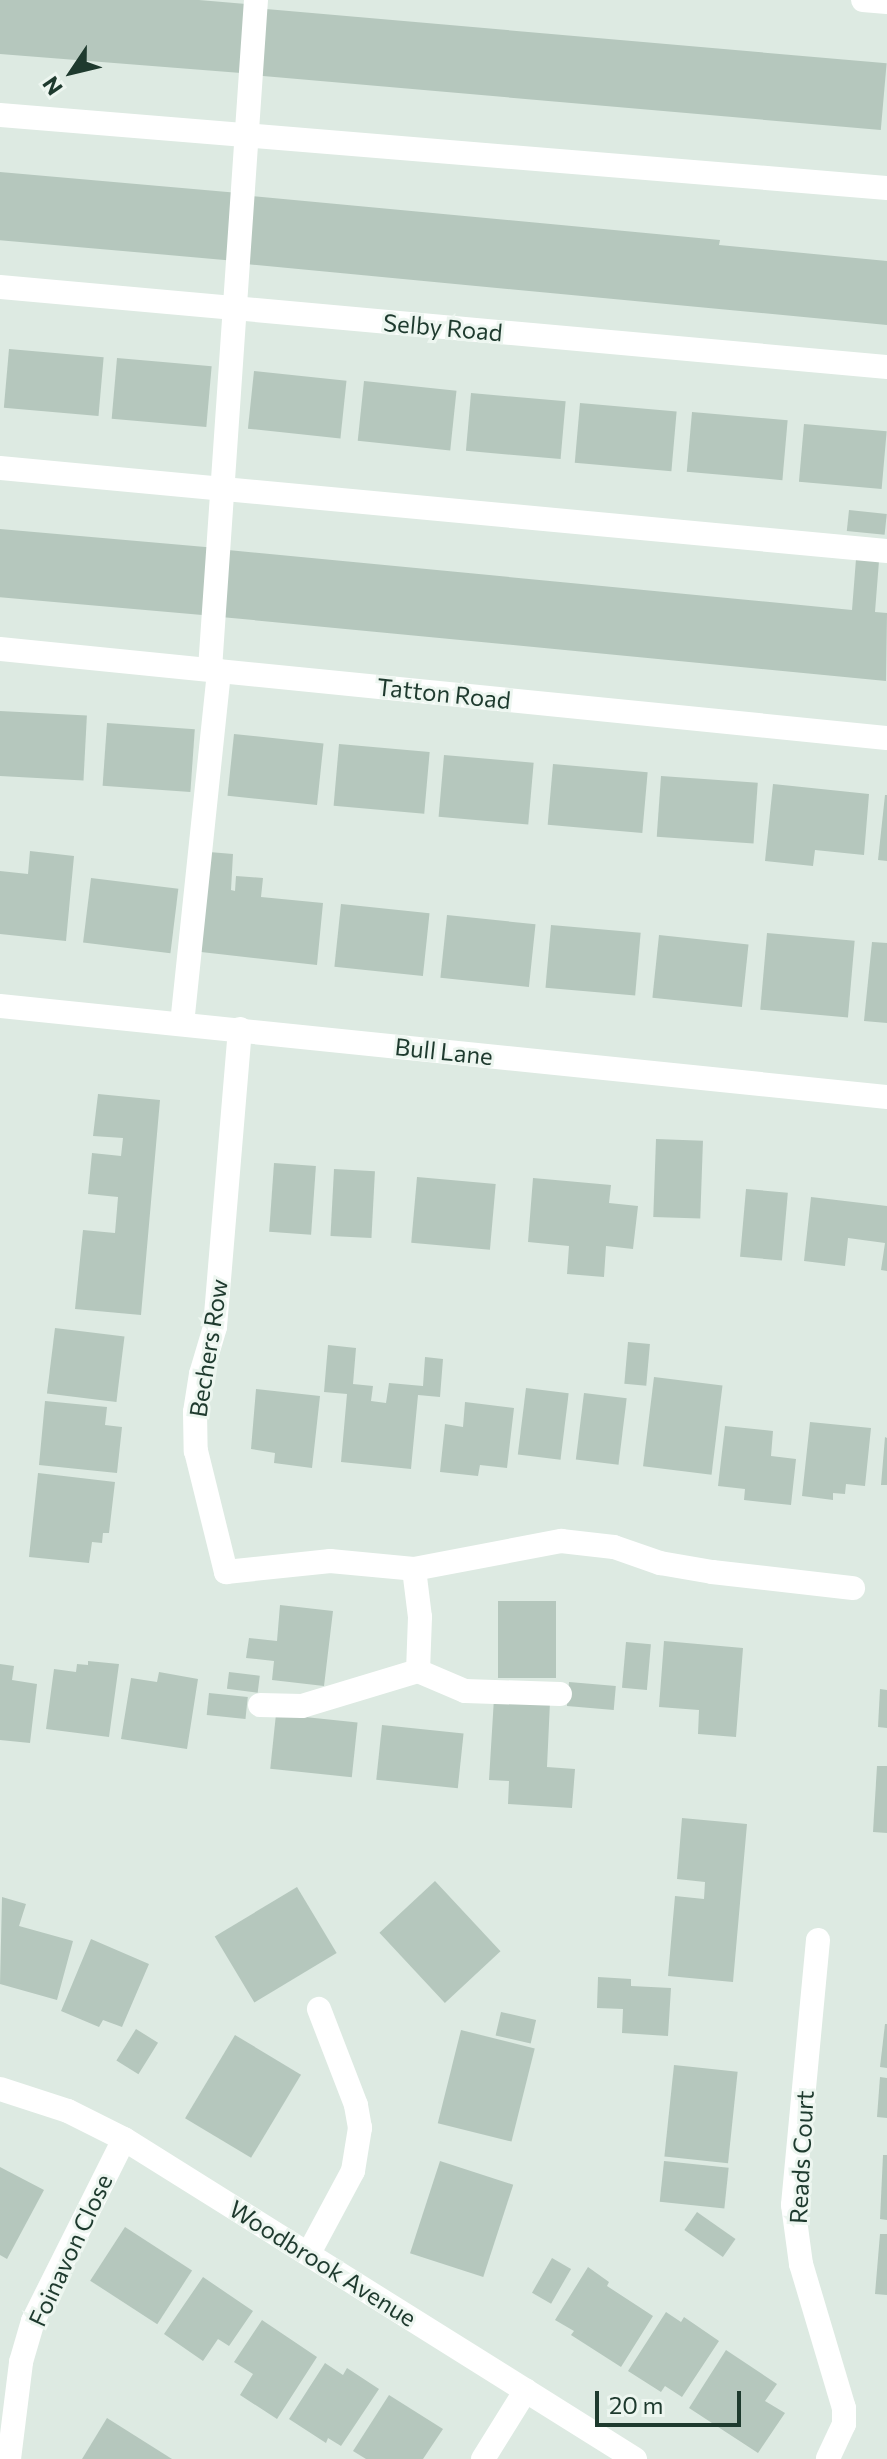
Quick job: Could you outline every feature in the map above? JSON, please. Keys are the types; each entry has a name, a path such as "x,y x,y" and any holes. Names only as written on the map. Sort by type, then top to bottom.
{"street":[{"path":"182,1024 214,670 221,489 256,0"},
{"path":"863,0 887,2"},
{"path":"0,115 887,188"},
{"name":"Selby Road","path":"0,287 887,367"},
{"path":"0,468 887,551"},
{"name":"Tatton Road","path":"0,649 887,738"},
{"name":"Bull Lane","path":"0,1006 887,1097"},
{"name":"Bechers Row","path":"240,1029 215,1327 201,1374 195,1412 196,1451 226,1572 330,1561 414,1569 561,1541 614,1547 660,1563 712,1572 853,1588"},
{"path":"414,1569 420,1617 418,1671"},
{"path":"260,1705 302,1706 418,1671 465,1691 560,1694"},
{"name":"Reads Court","path":"818,1940 793,2205 801,2264 844,2408 844,2424 828,2459"},
{"path":"309,2253 349,2182 360,2128 356,2105 319,2009"},
{"name":"Woodbrook Avenue","path":"0,2089 68,2111 124,2139 635,2459"},
{"name":"Foinavon Close","path":"9,2459 21,2362 33,2321 124,2139"},
{"path":"483,2459 526,2390"}],"building":[{"path":"0,0 199,0 246,4 241,73 0,54"},
{"path":"266,9 887,63 881,130 260,76"},
{"path":"0,172 233,192 227,260 0,240"},
{"path":"252,196 720,240 719,245 887,261 887,325 245,264"},
{"path":"9,349 104,357 98,416 4,408"},
{"path":"117,358 212,366 206,427 112,419"},
{"path":"254,371 346,381 340,438 248,429"},
{"path":"364,381 456,391 450,450 358,441"},
{"path":"471,393 566,401 561,459 466,451"},
{"path":"580,403 677,411 671,471 575,463"},
{"path":"692,412 788,420 782,480 687,472"},
{"path":"804,424 887,431 882,489 799,482"},
{"path":"849,510 887,514 885,535 847,531"},
{"path":"0,529 208,547 202,615 0,597"},
{"path":"228,550 852,610 856,559 879,561 875,612 887,613 886,681 221,617"},
{"path":"0,711 87,716 83,780 0,776"},
{"path":"107,723 195,729 190,792 103,786"},
{"path":"234,734 324,743 317,805 228,796"},
{"path":"339,744 430,752 424,814 334,806"},
{"path":"444,755 534,763 528,825 439,817"},
{"path":"553,764 648,772 642,833 548,825"},
{"path":"661,776 758,783 754,844 657,837"},
{"path":"773,784 869,794 864,855 815,850 813,866 765,861"},
{"path":"887,795 887,861 878,860"},
{"path":"30,851 74,856 66,941 0,934 0,871 28,874"},
{"path":"209,852 233,854 231,890 235,891 236,876 263,878 261,897 323,903 317,965 201,952"},
{"path":"91,878 178,889 170,953 83,943"},
{"path":"341,904 430,913 423,976 334,967"},
{"path":"447,915 536,924 529,987 440,978"},
{"path":"551,925 641,933 635,996 546,988"},
{"path":"767,933 855,941 848,1017 760,1010"},
{"path":"659,935 749,944 742,1007 652,998"},
{"path":"872,942 887,943 887,1023 864,1021"},
{"path":"98,1094 160,1100 141,1315 75,1309 83,1230 115,1233 118,1197 88,1194 92,1153 121,1156 123,1138 93,1136"},
{"path":"656,1139 703,1141 700,1219 653,1217"},
{"path":"274,1163 316,1166 311,1235 269,1232"},
{"path":"334,1169 375,1171 371,1238 330,1236"},
{"path":"417,1177 496,1184 490,1250 411,1243"},
{"path":"533,1178 611,1185 609,1203 638,1206 633,1249 606,1246 604,1277 567,1274 569,1246 528,1242"},
{"path":"746,1189 788,1193 782,1260 740,1257"},
{"path":"811,1197 887,1206 887,1271 881,1270 885,1243 848,1238 845,1266 804,1261"},
{"path":"55,1328 124,1337 116,1402 47,1394"},
{"path":"628,1342 650,1344 646,1386 624,1384"},
{"path":"328,1345 356,1348 353,1384 373,1386 371,1401 386,1403 389,1383 423,1386 425,1357 443,1359 440,1397 418,1395 411,1469 341,1462 347,1394 324,1392"},
{"path":"654,1377 722,1385 712,1475 643,1466"},
{"path":"526,1388 569,1393 561,1460 518,1455"},
{"path":"256,1389 320,1396 312,1468 274,1463 275,1453 251,1449"},
{"path":"584,1393 627,1398 619,1465 576,1460"},
{"path":"45,1401 107,1407 105,1425 122,1427 117,1473 39,1465"},
{"path":"465,1402 514,1408 507,1468 480,1465 478,1476 440,1472 445,1424 463,1427"},
{"path":"810,1422 871,1428 865,1486 846,1484 845,1494 833,1493 833,1500 802,1496"},
{"path":"725,1426 773,1431 771,1456 796,1459 791,1505 744,1500 745,1489 718,1486"},
{"path":"885,1437 887,1485 881,1485"},
{"path":"38,1473 115,1482 109,1533 103,1533 102,1543 92,1542 89,1563 29,1557"},
{"path":"498,1601 556,1601 556,1678 498,1678"},
{"path":"280,1605 333,1611 324,1686 272,1680 274,1661 246,1658 249,1638 277,1641"},
{"path":"664,1641 743,1648 736,1737 698,1734 699,1710 659,1707"},
{"path":"626,1642 651,1644 647,1690 622,1688"},
{"path":"88,1661 119,1664 109,1737 46,1729 54,1669 76,1672 77,1664 88,1665"},
{"path":"0,1664 14,1666 12,1680 37,1684 30,1743 0,1740"},
{"path":"159,1672 198,1679 187,1749 121,1739 131,1678 157,1682"},
{"path":"229,1672 260,1676 258,1693 227,1689"},
{"path":"569,1682 616,1686 614,1710 567,1706"},
{"path":"880,1689 887,1690 887,1728 878,1727"},
{"path":"209,1693 248,1697 245,1719 207,1715"},
{"path":"494,1698 550,1702 547,1767 575,1769 572,1808 508,1804 509,1781 489,1780"},
{"path":"276,1714 358,1723 352,1777 270,1769"},
{"path":"382,1725 464,1734 458,1788 376,1780"},
{"path":"877,1766 887,1766 887,1833 873,1832"},
{"path":"682,1818 747,1824 733,1982 668,1976 675,1896 704,1899 705,1882 677,1879"},
{"path":"435,1881 500,1951 445,2003 379,1933"},
{"path":"297,1887 337,1953 254,2002 215,1936"},
{"path":"2,1897 26,1904 19,1926 73,1941 57,2000 0,1984"},
{"path":"91,1939 149,1964 122,2027 103,2020 99,2027 61,2011"},
{"path":"598,1977 631,1979 631,1986 671,1988 668,2036 622,2033 623,2009 597,2008"},
{"path":"501,2012 536,2020 531,2043 496,2035"},
{"path":"887,2024 887,2068 880,2067"},
{"path":"136,2029 158,2043 138,2074 116,2060"},
{"path":"461,2030 535,2048 512,2142 438,2123"},
{"path":"235,2035 301,2075 251,2158 185,2118"},
{"path":"674,2065 738,2072 728,2163 664,2156"},
{"path":"880,2077 887,2078 887,2118 877,2117"},
{"path":"883,2155 887,2155 887,2220 880,2219"},
{"path":"440,2161 513,2185 483,2277 410,2253"},
{"path":"664,2161 729,2168 724,2209 660,2202"},
{"path":"0,2167 44,2190 7,2259 0,2255"},
{"path":"697,2212 736,2239 723,2257 684,2230"},
{"path":"125,2227 192,2271 157,2324 90,2281"},
{"path":"880,2234 887,2234 887,2295 875,2294"},
{"path":"552,2258 571,2269 551,2304 532,2293"},
{"path":"588,2267 609,2282 607,2286 653,2316 621,2367 571,2335 574,2331 555,2320"},
{"path":"203,2277 253,2311 229,2346 218,2339 203,2361 164,2334"},
{"path":"666,2312 681,2322 684,2317 719,2341 682,2397 665,2386 661,2392 628,2371"},
{"path":"262,2320 317,2357 277,2419 240,2395 253,2374 234,2362"},
{"path":"726,2350 777,2384 765,2401 785,2413 758,2453 689,2408"},
{"path":"325,2363 343,2375 347,2368 379,2389 341,2446 328,2438 326,2443 289,2419"},
{"path":"389,2395 443,2429 423,2459 366,2459 353,2451"},
{"path":"107,2418 172,2459 82,2459"}]}
